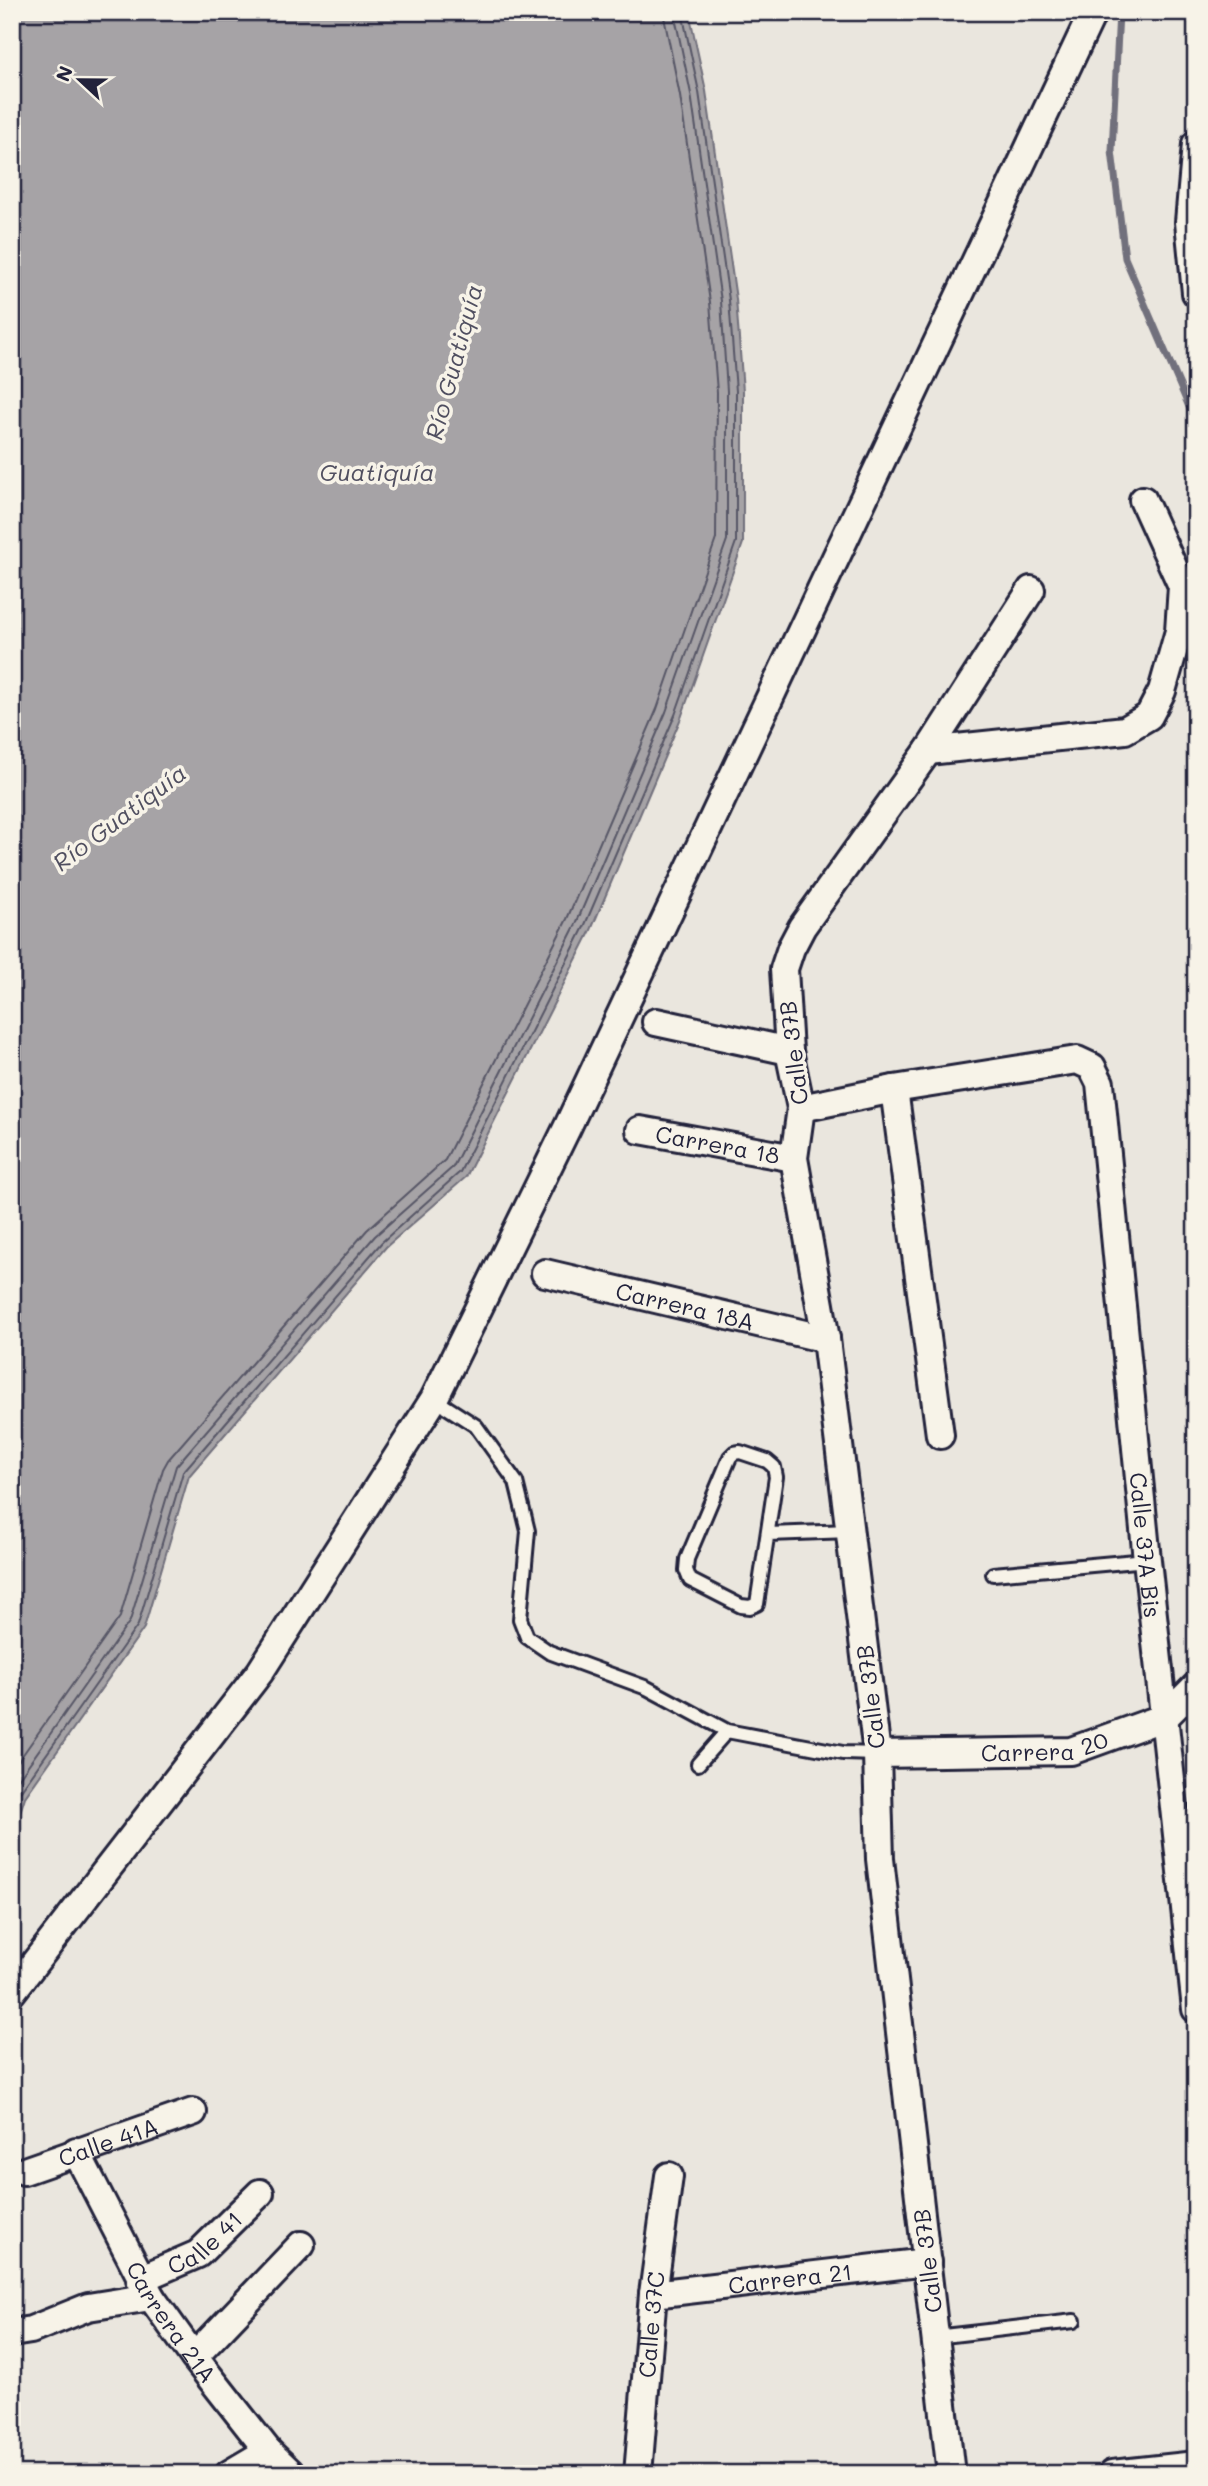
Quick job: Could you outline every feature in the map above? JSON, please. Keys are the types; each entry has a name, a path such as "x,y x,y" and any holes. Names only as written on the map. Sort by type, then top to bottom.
{"street":[{"path":"12,1992 260,1672 433,1399 567,1128 1093,12"},
{"path":"1196,144 1189,222 1196,292"},
{"path":"928,751 1125,730 1149,716 1162,691 1179,631 1182,586 1143,500"},
{"name":"Calle 37B","path":"951,2474 880,1859 877,1754 826,1339 794,1158 801,1108 789,1051 784,969 802,927 928,751 1031,590"},
{"path":"656,1022 789,1051"},
{"name":"Calle 37A Bis","path":"894,1089 1077,1059 1092,1067 1100,1083 1147,1560 1191,1907 1196,2009"},
{"path":"801,1108 894,1089 940,1435"},
{"name":"Carrera 18","path":"639,1130 794,1158"},
{"name":"Carrera 18A","path":"545,1273 826,1339"},
{"name":"Carrera 20","path":"877,1754 1071,1751 1165,1717 1196,1686"},
{"name":"Calle 41A","path":"24,2171 192,2112"},
{"name":"Carrera 21A","path":"76,2151 146,2288 194,2357 268,2451 292,2474"},
{"name":"Calle 37C","path":"638,2474 653,2294 669,2176"},
{"name":"Calle 41","path":"12,2333 32,2330 88,2307 146,2288 198,2254 260,2193"},
{"path":"194,2357 302,2245"},
{"name":"Carrera 21","path":"653,2294 927,2262"},
{"path":"229,2474 268,2451"},
{"path":"1112,2474 1196,2465"}],"lane":[{"path":"433,1399 477,1426 516,1482 528,1531 520,1619 527,1637 549,1652 647,1688 727,1731 843,1753 877,1754"},
{"path":"734,1453 766,1461 774,1467 776,1477 769,1534 757,1604 750,1607 741,1606 690,1580 686,1570 687,1559 734,1453"},
{"path":"769,1534 850,1531"},
{"path":"993,1574 1147,1560"},
{"path":"698,1763 727,1731"},
{"path":"936,2337 1074,2321"}],"water":[{"name":"Guatiquía","path":"12,12 689,12 706,91 736,299 743,391 743,543 681,718 591,930 466,1177 386,1247 189,1476 144,1628 25,1797 12,1837"}],"waterway":[{"path":"1119,12 1112,151 1125,258 1196,423"}],"water label":[{"name":"Río Guatiquía","path":"453,362"},
{"name":"Río Guatiquía","path":"119,817"}]}
